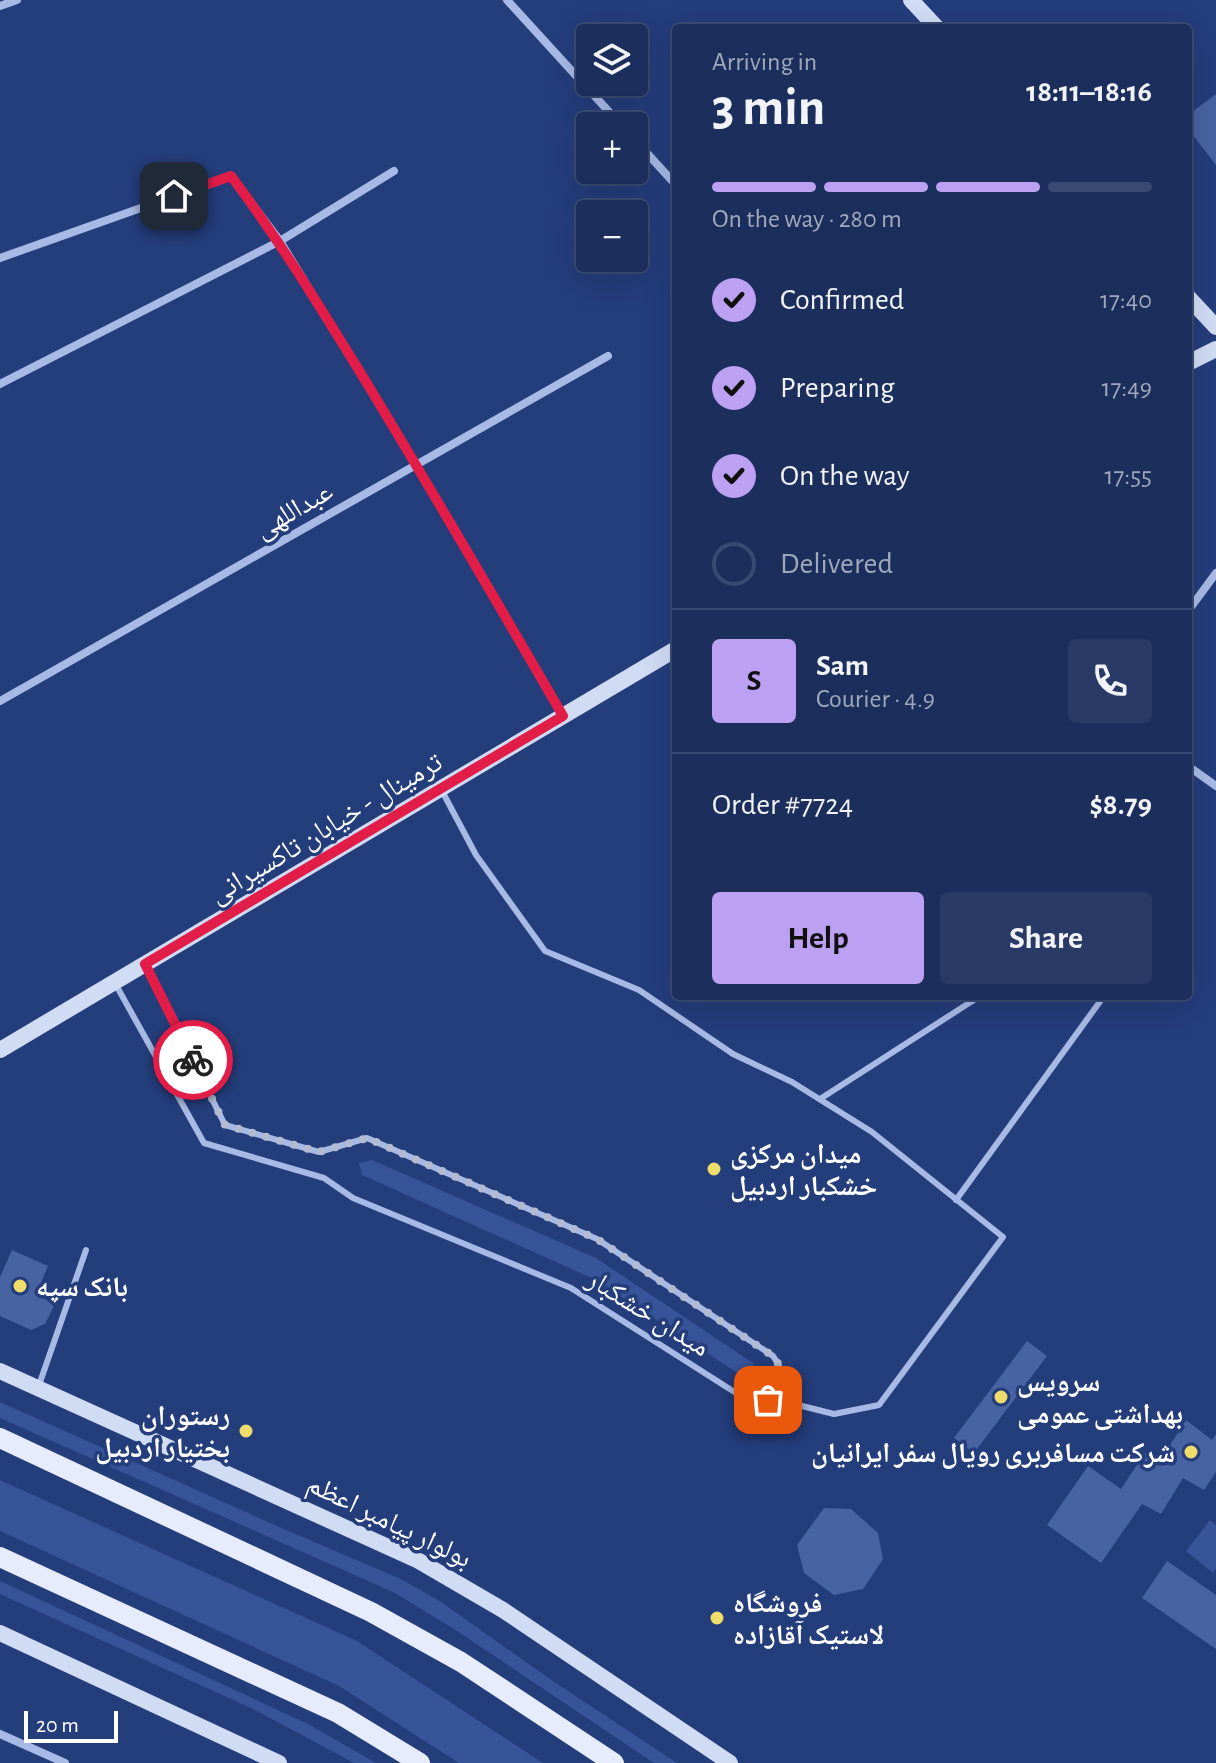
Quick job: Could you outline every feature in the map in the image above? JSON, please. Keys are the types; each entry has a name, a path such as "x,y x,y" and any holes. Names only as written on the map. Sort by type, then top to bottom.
{"main road":[{"path":"911,0 933,24"},
{"path":"1192,301 1216,327"},
{"path":"1192,361 1216,349"},
{"name":"ترمینال - خیابان تاکسیرانی","path":"0,1050 672,651"},
{"name":"بولوار پیامبر اعظم","path":"0,1371 419,1561 503,1610 730,1763"},
{"path":"0,1438 371,1612 461,1662 614,1763"},
{"path":"0,1557 338,1713 420,1763"},
{"path":"0,1633 279,1763"}],"street":[{"path":"0,6 17,0"},
{"path":"507,0 609,112"},
{"path":"648,154 672,181"},
{"path":"0,384 280,241 394,171"},
{"path":"0,258 231,176 280,241 563,716"},
{"name":"عبداللهی","path":"0,701 608,356"},
{"path":"1192,606 1216,573"},
{"path":"1192,769 1216,786"},
{"path":"0,1734 65,1763"}],"lane":[{"path":"441,789 476,855 545,951 639,990 733,1054 820,1099 872,1132 1003,1237 879,1405 834,1414 798,1405 778,1392"},
{"name":"میدان خشکبار","path":"115,981 204,1143 324,1178 353,1198 571,1288 747,1400 768,1400 778,1392 783,1377 773,1356 597,1239 367,1138 319,1152 225,1125 145,964"},
{"path":"820,1099 974,1000"},
{"path":"956,1200 1101,1000"},
{"path":"38,1388 86,1250"}],"shaded area":[{"path":"372,1160 596,1258 753,1363 755,1374 742,1376 596,1280 362,1175 359,1163"},
{"path":"0,1402 401,1579 441,1602 677,1763 654,1763 454,1629 393,1592 0,1418"},
{"path":"0,1480 357,1641 543,1763 459,1763 339,1686 0,1531"},
{"path":"1210,1520 1216,1525 1216,1568 1213,1573 1186,1551"},
{"path":"0,1581 308,1724 376,1763 354,1763 253,1709 0,1594"}],"building":[{"path":"1216,94 1216,165 1192,134 1192,112"},
{"name":"بانک سپه","path":"12,1250 48,1266 36,1295 55,1304 45,1324 31,1330 0,1316 0,1277"},
{"name":"سرویس بهداشتی عمومی","path":"1027,1341 1047,1356 974,1453 954,1438"},
{"path":"1186,1420 1212,1440 1216,1434 1216,1472 1204,1490 1183,1478 1161,1514 1142,1504 1101,1563 1047,1525 1088,1466 1121,1489 1145,1453 1160,1461"},
{"path":"824,1508 851,1509 878,1533 883,1559 863,1589 834,1595 804,1573 797,1545"},
{"path":"1167,1561 1216,1595 1216,1649 1142,1598"}],"way so far":[{"path":"193,1060 225,1125 319,1152 367,1138 597,1239 773,1356 783,1377 776,1397 768,1400"}],"place":[{"name":"میدان مرکزی خشکبار اردبیل","path":"714,1169"},
{"name":"بانک سپه","path":"20,1286"},
{"name":"سرویس بهداشتی عمومی","path":"1001,1397"},
{"name":"رستوران بختیار اردبیل","path":"246,1431"},
{"name":"شرکت مسافربری رویال سفر ایرانیان","path":"1191,1452"},
{"name":"فروشگاه لاستیک آقازاده","path":"717,1618"}],"route":[{"path":"174,196 231,176 248,197 280,241 416,465 563,716 145,964 193,1060"}]}
